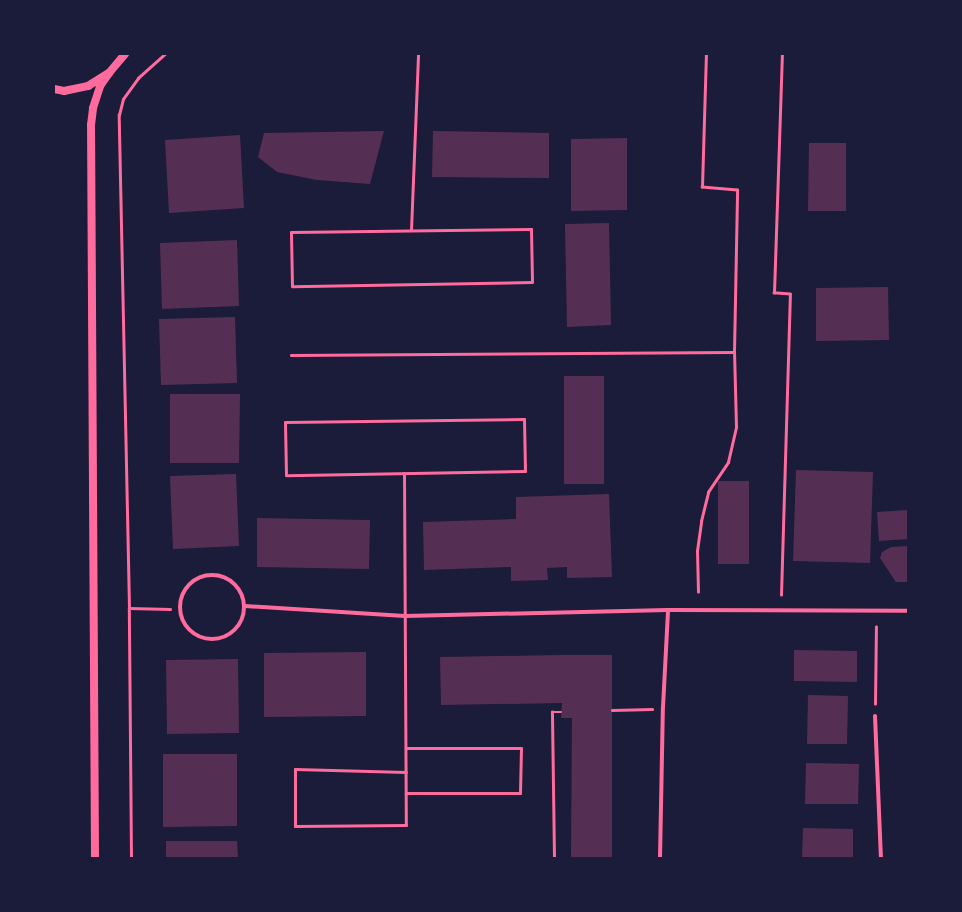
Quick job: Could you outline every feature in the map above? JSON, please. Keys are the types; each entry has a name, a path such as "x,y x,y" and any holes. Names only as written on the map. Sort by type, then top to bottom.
{"main road":[{"path":"95,858 92,125 93,108 100,86 125,54"},
{"path":"54,89 64,91 88,86 109,73"}],"street":[{"path":"209,575 220,575 230,579 238,586 243,596 245,606 243,617 238,626 230,634 220,639 210,640 199,637 190,631 183,623 180,613 180,602 183,592 190,583 199,577 209,575"},
{"path":"245,606 405,616 668,610 908,611"},
{"path":"660,858 663,707 668,610"},
{"path":"875,716 881,858"}],"lane":[{"path":"412,230 418,54"},
{"path":"531,229 532,282 292,286 291,232 412,230 531,229"},
{"path":"524,419 525,471 404,473 286,475 285,422 524,419"},
{"path":"404,473 406,748 406,772 406,825 295,826 295,768 406,772"},
{"path":"406,748 521,748 520,793 406,793"}],"path":[{"path":"131,858 129,608 119,115 123,99 138,78 165,54"},
{"path":"698,592 697,551 701,521 708,492 728,462 736,427 734,352 737,190 702,187 706,55"},
{"path":"782,55 774,293 790,294 782,595"},
{"path":"291,355 734,352"},
{"path":"129,608 170,609"},
{"path":"875,716 876,627"},
{"path":"612,710 652,709"},
{"path":"554,858 552,712 562,712"}],"building":[{"path":"384,131 370,184 317,180 277,172 258,157 264,133"},
{"path":"433,131 549,133 549,178 432,177"},
{"path":"240,135 244,208 169,213 165,140"},
{"path":"627,138 627,210 571,211 571,139"},
{"path":"809,143 846,143 846,211 808,211"},
{"path":"609,223 611,325 567,327 565,224"},
{"path":"237,240 239,306 162,309 160,243"},
{"path":"888,287 889,340 816,341 816,288"},
{"path":"235,317 237,383 161,385 159,319"},
{"path":"564,376 604,376 604,484 564,484"},
{"path":"170,394 240,394 239,463 170,463"},
{"path":"796,470 873,472 870,563 793,561"},
{"path":"236,474 239,546 173,549 170,476"},
{"path":"718,481 749,481 749,564 718,564"},
{"path":"609,494 612,577 567,578 567,567 547,568 548,580 511,581 511,567 424,570 423,522 516,519 516,497"},
{"path":"908,510 908,539 879,541 877,512"},
{"path":"257,518 370,520 369,569 257,567"},
{"path":"908,546 908,582 896,582 880,558 882,552 891,547"},
{"path":"794,650 857,651 857,682 794,681"},
{"path":"366,652 366,716 264,717 264,653"},
{"path":"612,655 612,858 571,858 572,718 561,718 562,703 441,705 440,657"},
{"path":"238,659 239,733 167,734 166,660"},
{"path":"808,695 848,696 847,744 807,744"},
{"path":"163,754 237,754 237,826 163,827"},
{"path":"806,763 859,764 858,804 805,804"},
{"path":"803,828 853,829 853,858 802,858"},
{"path":"166,841 237,841 238,858 166,858"}]}
